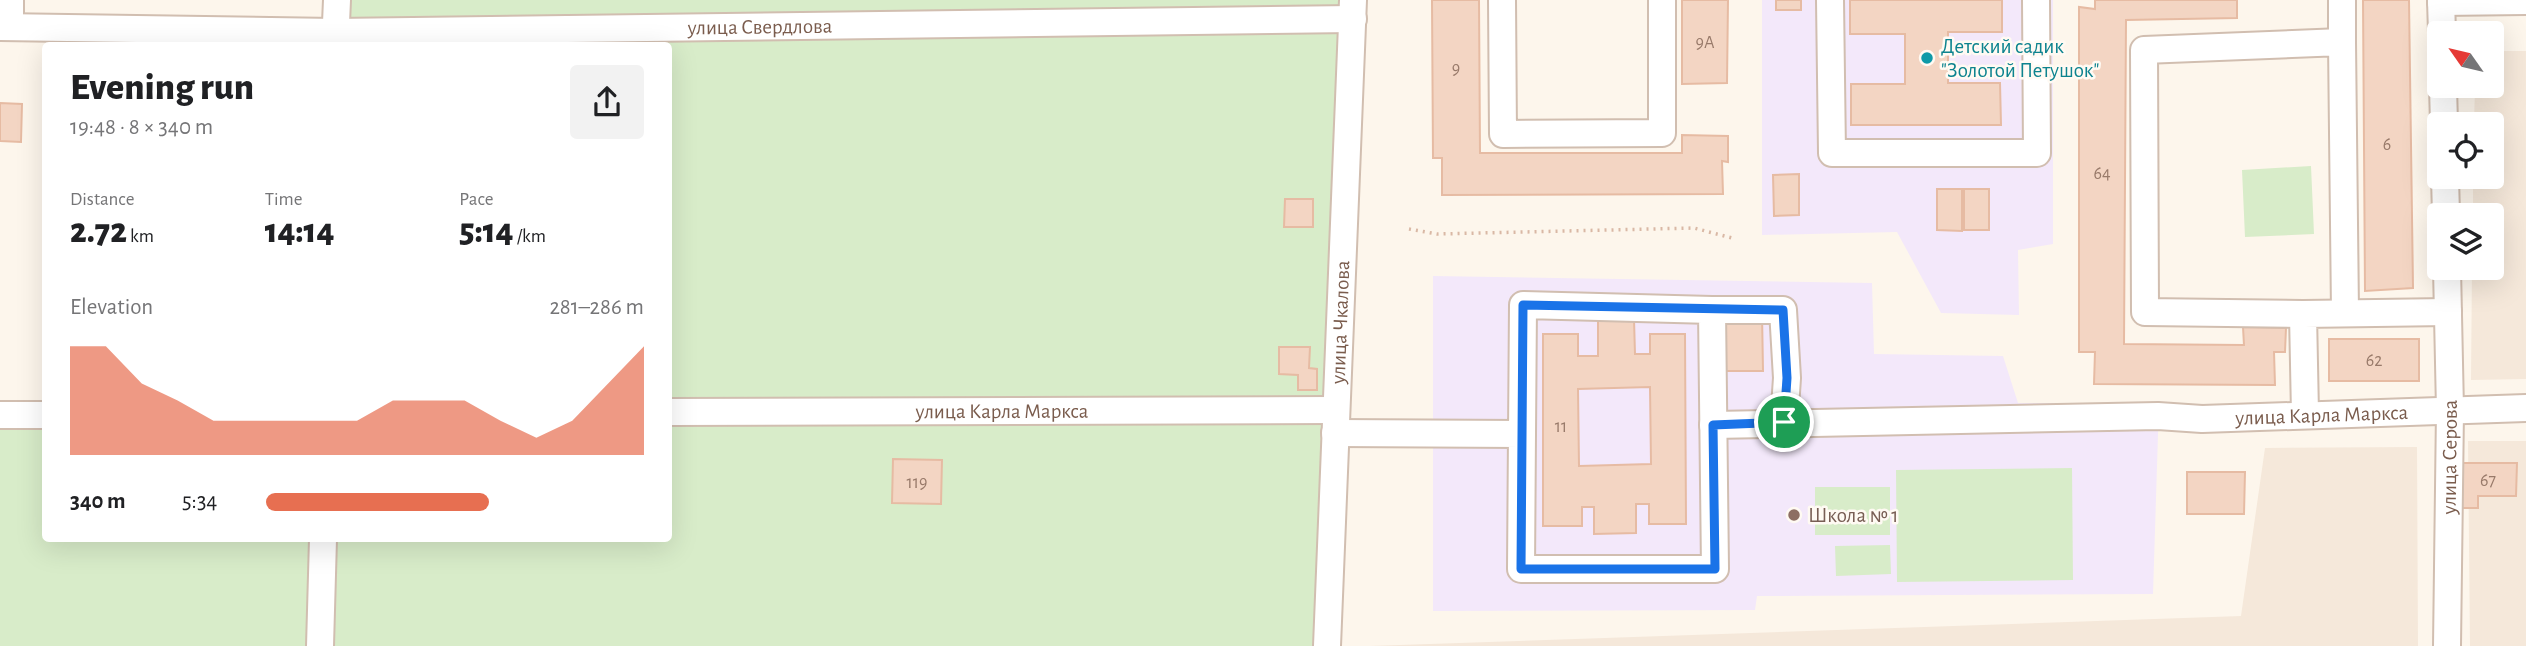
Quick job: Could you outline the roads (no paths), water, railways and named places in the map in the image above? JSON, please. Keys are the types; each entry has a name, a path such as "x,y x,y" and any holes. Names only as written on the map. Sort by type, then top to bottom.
{"street":[{"path":"335,39 337,0"},
{"path":"1502,0 1503,134 1662,133 1662,0"},
{"path":"1830,0 1832,153 2037,153 2036,0"},
{"path":"2342,0 2345,313"},
{"path":"2442,21 2441,1 2526,1"},
{"name":"улица Свердлова","path":"7,18 335,39 1353,9"},
{"name":"улица Чкалова","path":"1327,646 1353,9"},
{"path":"2342,42 2144,50 2145,312 2448,312"},
{"name":"улица Серова","path":"2447,280 2450,410 2447,646"},
{"path":"1712,310 1715,569 1521,569 1523,305 1783,310 1787,378 1784,422"},
{"path":"2303,314 2305,414"},
{"name":"улица Карла Маркса","path":"1713,425 2158,415 2202,419 2526,408"},
{"name":"улица Карла Маркса","path":"672,412 1335,422 1522,435"},
{"path":"0,415 42,415"},
{"path":"320,646 323,542"}],"place":[{"name":"Детский садик \"Золотой Петушок\"","path":"1927,58"},
{"name":"Школа № 1","path":"1794,515"}]}
